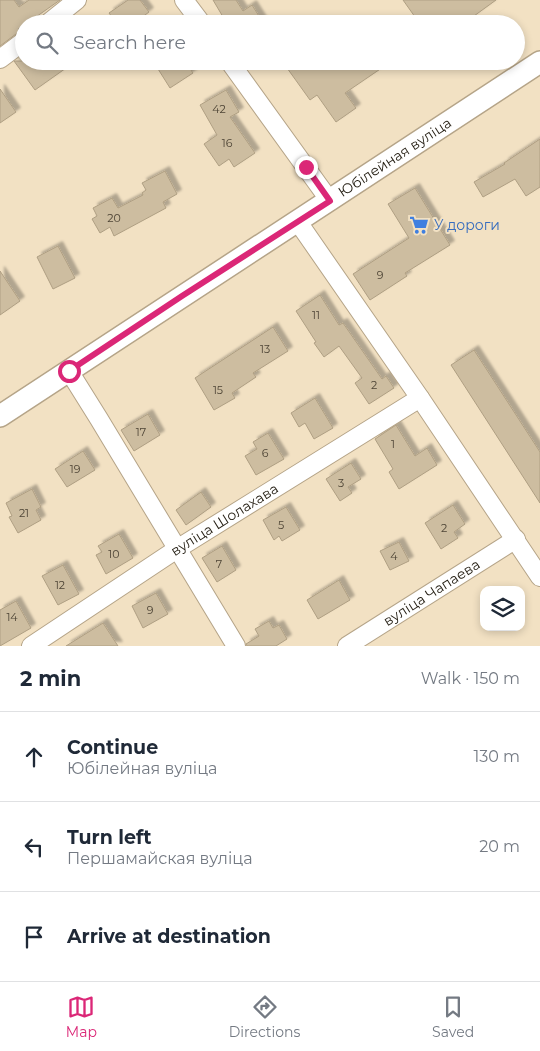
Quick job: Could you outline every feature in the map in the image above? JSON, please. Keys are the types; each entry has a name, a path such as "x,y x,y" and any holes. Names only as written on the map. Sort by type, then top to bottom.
{"main road":[{"name":"Юбілейная вуліца","path":"0,416 540,62"}],"street":[{"path":"59,15 78,0"},
{"path":"184,0 195,15"},
{"path":"0,59 15,48"},
{"path":"235,70 330,201"},
{"path":"298,222 420,398 540,577"},
{"path":"69,371 100,419 236,646"},
{"name":"вуліца Шолахава","path":"31,646 177,549 420,398"},
{"name":"вуліца Чапаева","path":"347,646 516,539"}],"building":[{"path":"0,0 14,0 19,7 29,0 60,0 39,15 15,15 15,35 0,46"},
{"path":"128,0 140,0 149,12 145,15 110,15 109,13"},
{"path":"213,0 236,0 243,11 252,5 258,15 222,15"},
{"path":"403,0 496,0 475,15 414,15"},
{"path":"21,70 63,70 35,90"},
{"path":"159,70 191,70 193,73 170,88"},
{"path":"288,70 379,70 345,93 356,108 336,122 317,95 310,100"},
{"path":"0,89 16,112 0,123"},
{"path":"226,90 239,112 230,117 255,153 234,167 229,159 219,166 204,144 217,135 200,105"},
{"path":"540,139 540,187 526,196 515,179 483,197 474,182 505,164"},
{"path":"165,171 177,194 163,202 166,208 114,236 110,227 100,233 92,219 97,216 93,208 112,198 118,208 143,195 142,193 146,190 142,183"},
{"path":"415,188 450,245 405,273 407,276 370,300 353,274 409,238 388,204"},
{"path":"58,246 75,278 53,289 37,257"},
{"path":"0,271 20,301 0,315"},
{"path":"320,295 339,325 343,323 382,379 386,376 394,388 369,404 355,383 362,378 339,346 324,357 296,311"},
{"path":"273,327 288,351 253,373 256,377 232,393 235,398 214,410 195,378"},
{"path":"474,350 540,452 540,503 451,365"},
{"path":"315,398 333,428 314,439 305,423 299,427 291,413"},
{"path":"148,414 160,435 134,451 121,430"},
{"path":"396,425 415,456 427,448 437,465 399,489 389,472 393,469 375,439"},
{"path":"268,433 284,459 256,475 245,456 257,449 253,442"},
{"path":"83,451 95,470 67,487 55,469"},
{"path":"351,463 361,479 348,487 352,493 340,501 326,479"},
{"path":"32,489 41,507 36,510 41,520 18,533 9,517 12,516 6,503"},
{"path":"201,492 211,507 186,525 176,510"},
{"path":"453,505 465,524 454,532 458,538 441,549 425,523"},
{"path":"286,507 300,530 282,541 279,536 274,540 263,520"},
{"path":"119,534 133,558 106,574 96,555 102,552 98,546"},
{"path":"399,542 409,561 390,570 380,551"},
{"path":"222,546 236,570 217,582 202,558"},
{"path":"63,565 79,594 58,605 42,576"},
{"path":"339,580 350,600 318,619 307,600"},
{"path":"156,593 168,614 143,628 132,606"},
{"path":"16,601 31,628 0,646 0,610"},
{"path":"269,621 273,628 279,625 287,639 276,646 247,646 246,644 259,636 255,629"},
{"path":"103,623 118,646 66,646"}],"place":[{"name":"У дороги","path":"419,225"}],"route":[{"path":"69,371 330,201 306,167"}]}
